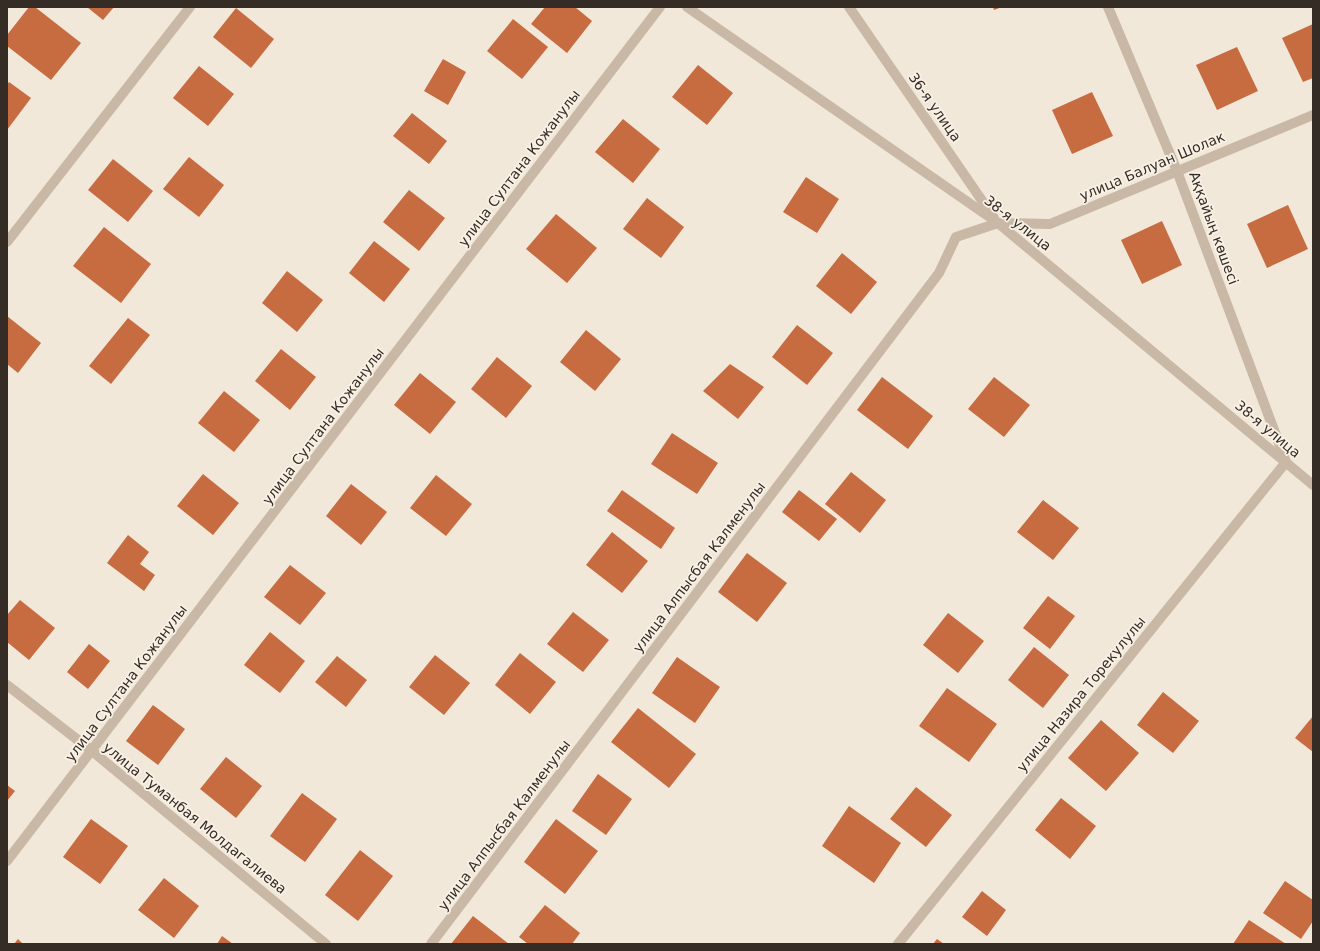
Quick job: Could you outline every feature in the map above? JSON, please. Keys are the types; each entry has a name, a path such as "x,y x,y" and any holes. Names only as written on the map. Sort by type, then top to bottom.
{"street":[{"path":"7,242 190,7"},
{"name":"улица Султана Кожанулы","path":"7,861 660,7"},
{"name":"38-я улица","path":"687,7 998,223 1313,484"},
{"name":"36-я улица","path":"849,7 998,223"},
{"name":"Аққайың көшесі","path":"1108,7 1178,171 1286,462"},
{"name":"улица Балуан Шолак","path":"998,223 1050,224 1313,115"},
{"name":"улица Алпысбая Калменулы","path":"431,944 939,273 956,237 998,223"},
{"name":"улица Назира Торекулулы","path":"898,944 1286,462"},
{"name":"улица Туманбая Молдагалиева","path":"7,685 92,751 326,944"}],"building":[{"path":"29,7 35,7 81,43 51,80 7,46 7,35"},
{"path":"87,7 114,7 103,20"},
{"path":"545,7 575,7 592,21 567,53 531,24"},
{"path":"993,7 1002,7 994,10"},
{"path":"236,8 274,39 251,68 213,37"},
{"path":"513,19 548,47 522,79 487,51"},
{"path":"1313,24 1313,78 1303,82 1282,38"},
{"path":"1237,47 1258,91 1217,110 1196,65"},
{"path":"443,59 466,72 448,105 424,91"},
{"path":"698,65 733,93 707,125 672,97"},
{"path":"199,66 234,94 208,126 173,98"},
{"path":"9,82 31,98 7,130 7,85"},
{"path":"1092,92 1113,136 1072,154 1052,110"},
{"path":"412,113 447,141 429,164 393,136"},
{"path":"623,119 660,149 633,183 595,152"},
{"path":"189,157 224,185 199,217 163,189"},
{"path":"113,159 153,191 128,222 88,190"},
{"path":"806,177 839,199 817,233 783,212"},
{"path":"409,190 445,218 419,251 383,222"},
{"path":"647,198 684,227 661,258 623,229"},
{"path":"1288,205 1308,249 1267,268 1247,224"},
{"path":"556,214 597,248 567,283 526,249"},
{"path":"1162,221 1182,265 1142,284 1121,240"},
{"path":"104,227 151,264 121,303 73,266"},
{"path":"374,241 410,269 384,302 349,273"},
{"path":"842,253 877,282 851,314 816,286"},
{"path":"287,271 323,300 297,332 262,303"},
{"path":"7,316 41,343 18,373 7,364"},
{"path":"128,318 150,335 111,384 89,366"},
{"path":"797,325 833,353 807,385 772,357"},
{"path":"586,330 621,359 595,391 560,362"},
{"path":"281,349 316,377 290,410 255,381"},
{"path":"497,357 532,386 506,418 471,389"},
{"path":"730,364 764,387 738,419 703,391"},
{"path":"420,373 456,402 430,434 394,405"},
{"path":"882,377 933,416 908,449 857,410"},
{"path":"994,377 1030,405 1004,437 968,409"},
{"path":"224,391 260,420 234,452 198,423"},
{"path":"672,433 718,463 697,494 651,464"},
{"path":"851,472 886,500 860,533 825,504"},
{"path":"203,474 239,503 213,535 177,506"},
{"path":"436,475 472,504 446,536 410,508"},
{"path":"351,484 387,512 361,545 326,516"},
{"path":"622,490 675,528 661,549 607,511"},
{"path":"799,490 837,519 819,541 782,512"},
{"path":"1043,500 1079,528 1053,560 1017,532"},
{"path":"612,532 648,561 622,593 586,565"},
{"path":"128,535 149,552 140,564 155,575 144,591 107,563"},
{"path":"747,553 787,583 757,622 718,592"},
{"path":"290,565 326,593 300,625 264,597"},
{"path":"1048,596 1075,616 1050,649 1023,628"},
{"path":"20,600 55,628 29,660 7,642 7,615"},
{"path":"573,612 609,640 583,672 547,644"},
{"path":"948,613 984,641 958,673 923,645"},
{"path":"270,632 305,661 280,693 244,665"},
{"path":"89,644 110,661 88,689 67,672"},
{"path":"1034,647 1069,675 1043,708 1008,680"},
{"path":"520,653 556,682 530,714 495,685"},
{"path":"435,655 470,683 444,715 409,687"},
{"path":"337,656 367,680 346,707 315,682"},
{"path":"677,657 720,687 695,723 652,693"},
{"path":"947,688 997,724 969,762 919,726"},
{"path":"1163,692 1199,721 1173,753 1137,725"},
{"path":"153,705 185,729 158,765 126,741"},
{"path":"638,708 696,754 669,788 611,742"},
{"path":"1313,716 1313,752 1295,738"},
{"path":"1101,720 1139,753 1106,791 1068,758"},
{"path":"226,757 262,786 236,818 200,789"},
{"path":"598,774 632,799 606,835 572,811"},
{"path":"7,785 15,791 7,801"},
{"path":"916,787 952,815 926,847 890,819"},
{"path":"302,793 337,819 305,862 270,836"},
{"path":"1061,798 1096,826 1070,859 1035,830"},
{"path":"849,806 901,843 874,883 822,846"},
{"path":"91,819 128,846 100,884 63,857"},
{"path":"556,819 598,851 565,894 524,862"},
{"path":"360,850 393,876 358,921 325,895"},
{"path":"164,878 199,906 174,938 138,910"},
{"path":"1285,881 1313,900 1313,921 1301,939 1263,913"},
{"path":"982,891 1006,910 987,936 962,917"},
{"path":"545,905 580,933 572,944 528,944 519,937"},
{"path":"473,916 509,944 451,944"},
{"path":"1249,920 1286,944 1233,944"},
{"path":"222,936 233,944 217,944"},
{"path":"18,939 23,944 14,944"},
{"path":"937,939 944,944 933,944"}]}
